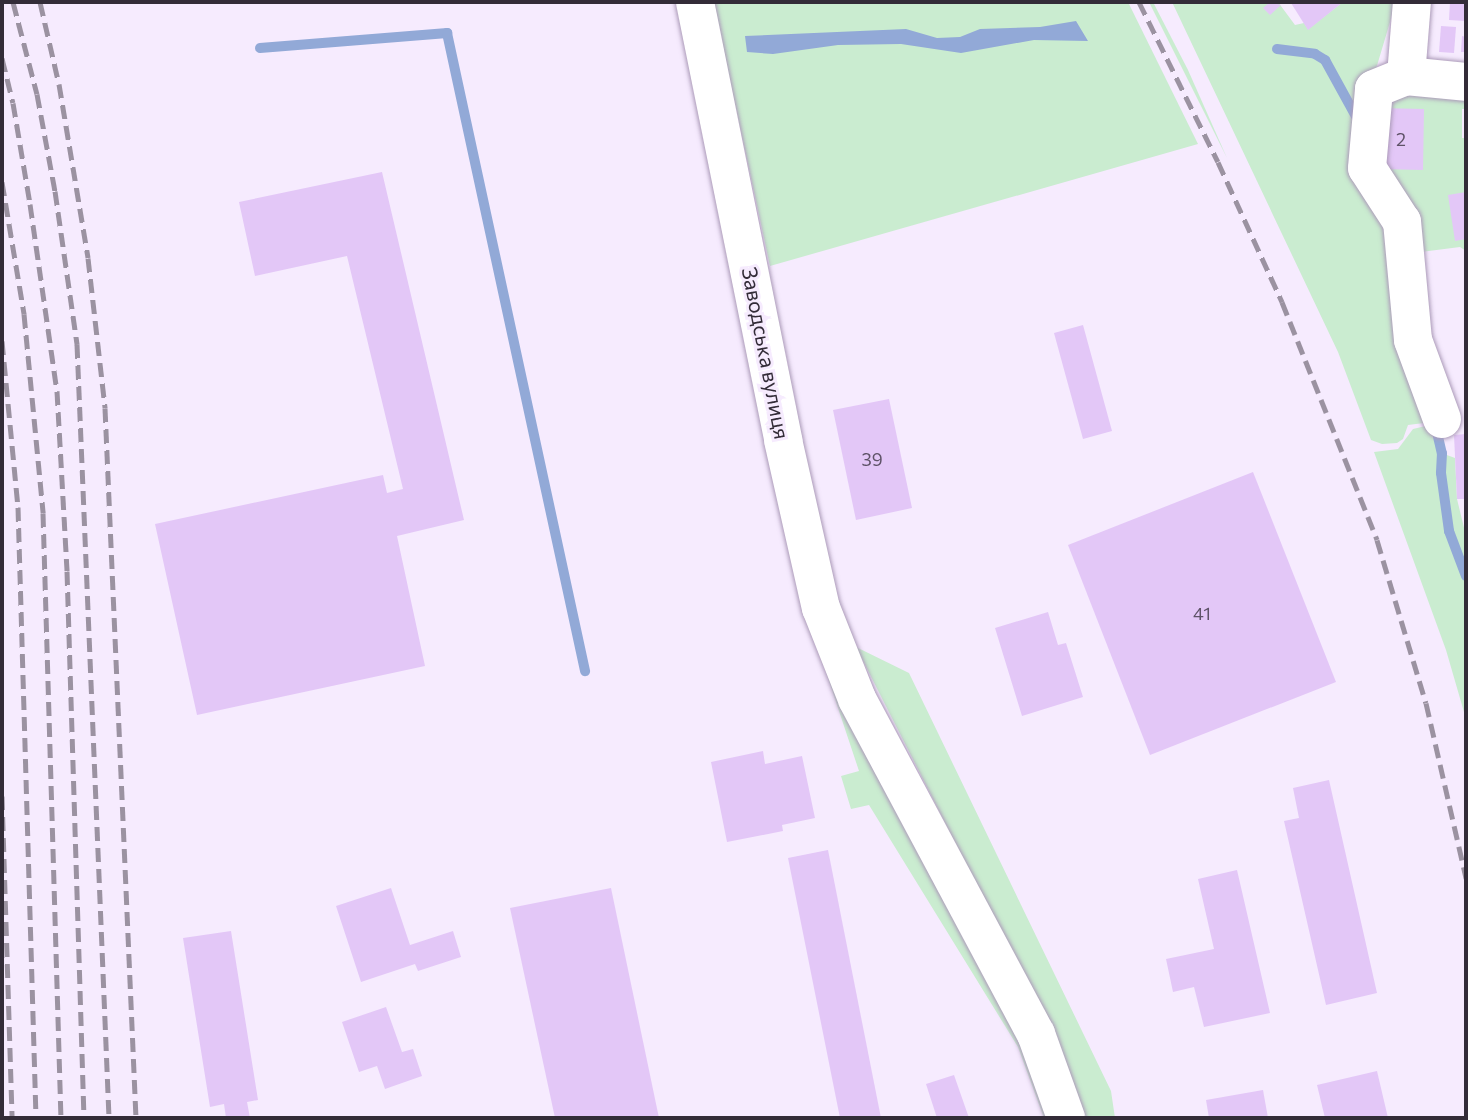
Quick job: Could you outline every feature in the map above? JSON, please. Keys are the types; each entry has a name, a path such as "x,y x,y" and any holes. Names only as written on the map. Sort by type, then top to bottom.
{"street":[{"name":"Заводська вулиця","path":"695,2 783,440 821,608 857,699 1035,1034 1066,1118"},
{"path":"1406,76 1412,2"},
{"path":"1442,419 1413,340 1402,222 1367,168 1374,89 1406,76 1466,82"}],"green space":[{"path":"713,2 1128,2 1198,144 770,266"},
{"path":"1149,2 1153,2 1188,70 1227,158"},
{"path":"1172,2 1278,2 1295,25 1304,23 1308,29 1343,2 1396,2 1373,79 1403,248 1424,423 1408,425 1403,439 1397,443 1382,444 1371,440 1338,352"},
{"path":"1379,94 1466,99 1466,109 1462,109 1462,138 1466,138 1466,251 1460,247 1413,253 1374,170"},
{"path":"1434,424 1444,454 1455,458 1457,499 1466,536 1466,719 1446,650 1374,452 1398,449 1413,429"},
{"path":"817,645 1025,1042 1053,1118 1044,1118 1018,1047 869,805 851,809 841,776 859,771"},
{"path":"856,647 909,673 1111,1091 1115,1118 1082,1118 1049,1028"}],"water":[{"path":"1076,21 1088,41 1034,40 961,53 901,44 838,45 773,54 747,52 745,36 906,29 937,38 960,37 980,29 1040,27"}],"building":[{"path":"1270,2 1281,5 1270,15 1263,8"},
{"path":"1292,2 1343,2 1308,30 1291,3"},
{"path":"1450,2 1466,2 1466,21 1449,20"},
{"path":"1441,26 1456,27 1454,53 1439,52"},
{"path":"1462,36 1466,37 1466,52 1461,52"},
{"path":"1379,108 1424,109 1423,170 1378,169"},
{"path":"382,172 464,520 397,536 425,666 197,715 155,524 383,475 387,493 403,489 347,256 255,276 239,202"},
{"path":"1466,192 1466,239 1455,241 1448,195"},
{"path":"1083,325 1112,431 1083,439 1054,333"},
{"path":"889,399 912,508 856,520 833,410"},
{"path":"1466,434 1466,499 1457,499 1454,435"},
{"path":"1253,472 1336,682 1150,755 1068,545"},
{"path":"1048,612 1058,645 1066,643 1083,697 1022,716 995,628"},
{"path":"763,751 765,764 802,756 815,818 782,825 783,831 727,842 711,762"},
{"path":"1329,780 1377,993 1326,1005 1284,821 1299,818 1293,788"},
{"path":"828,850 881,1118 840,1118 788,858"},
{"path":"1237,870 1270,1013 1204,1027 1194,987 1173,992 1166,959 1214,949 1198,879"},
{"path":"391,888 410,945 453,931 461,957 418,971 415,964 361,982 336,906"},
{"path":"611,888 659,1118 555,1118 510,908"},
{"path":"231,931 258,1100 247,1102 250,1118 226,1118 224,1104 210,1107 183,938"},
{"path":"386,1007 402,1052 413,1049 422,1076 385,1089 377,1066 359,1072 342,1022"},
{"path":"1377,1071 1388,1118 1325,1118 1317,1085"},
{"path":"954,1075 969,1118 937,1118 926,1084"},
{"path":"1263,1090 1268,1118 1209,1118 1206,1100"}],"waterway":[{"path":"260,48 447,33 585,671"},
{"path":"1277,49 1315,54 1325,60 1358,120"},
{"path":"1436,428 1442,453 1441,473 1449,531 1466,576"}],"railway":[{"path":"13,2 37,94 55,191 77,344 109,1118"},
{"path":"40,2 59,84 88,258 105,408 136,1118"},
{"path":"1139,2 1218,162 1282,302 1377,540 1426,703 1466,878"},
{"path":"2,58 13,103 30,204 57,391 67,571 84,1118"},
{"path":"2,182 24,314 43,513 61,1118"},
{"path":"2,341 18,507 36,1118"},
{"path":"2,796 12,1118"}]}
